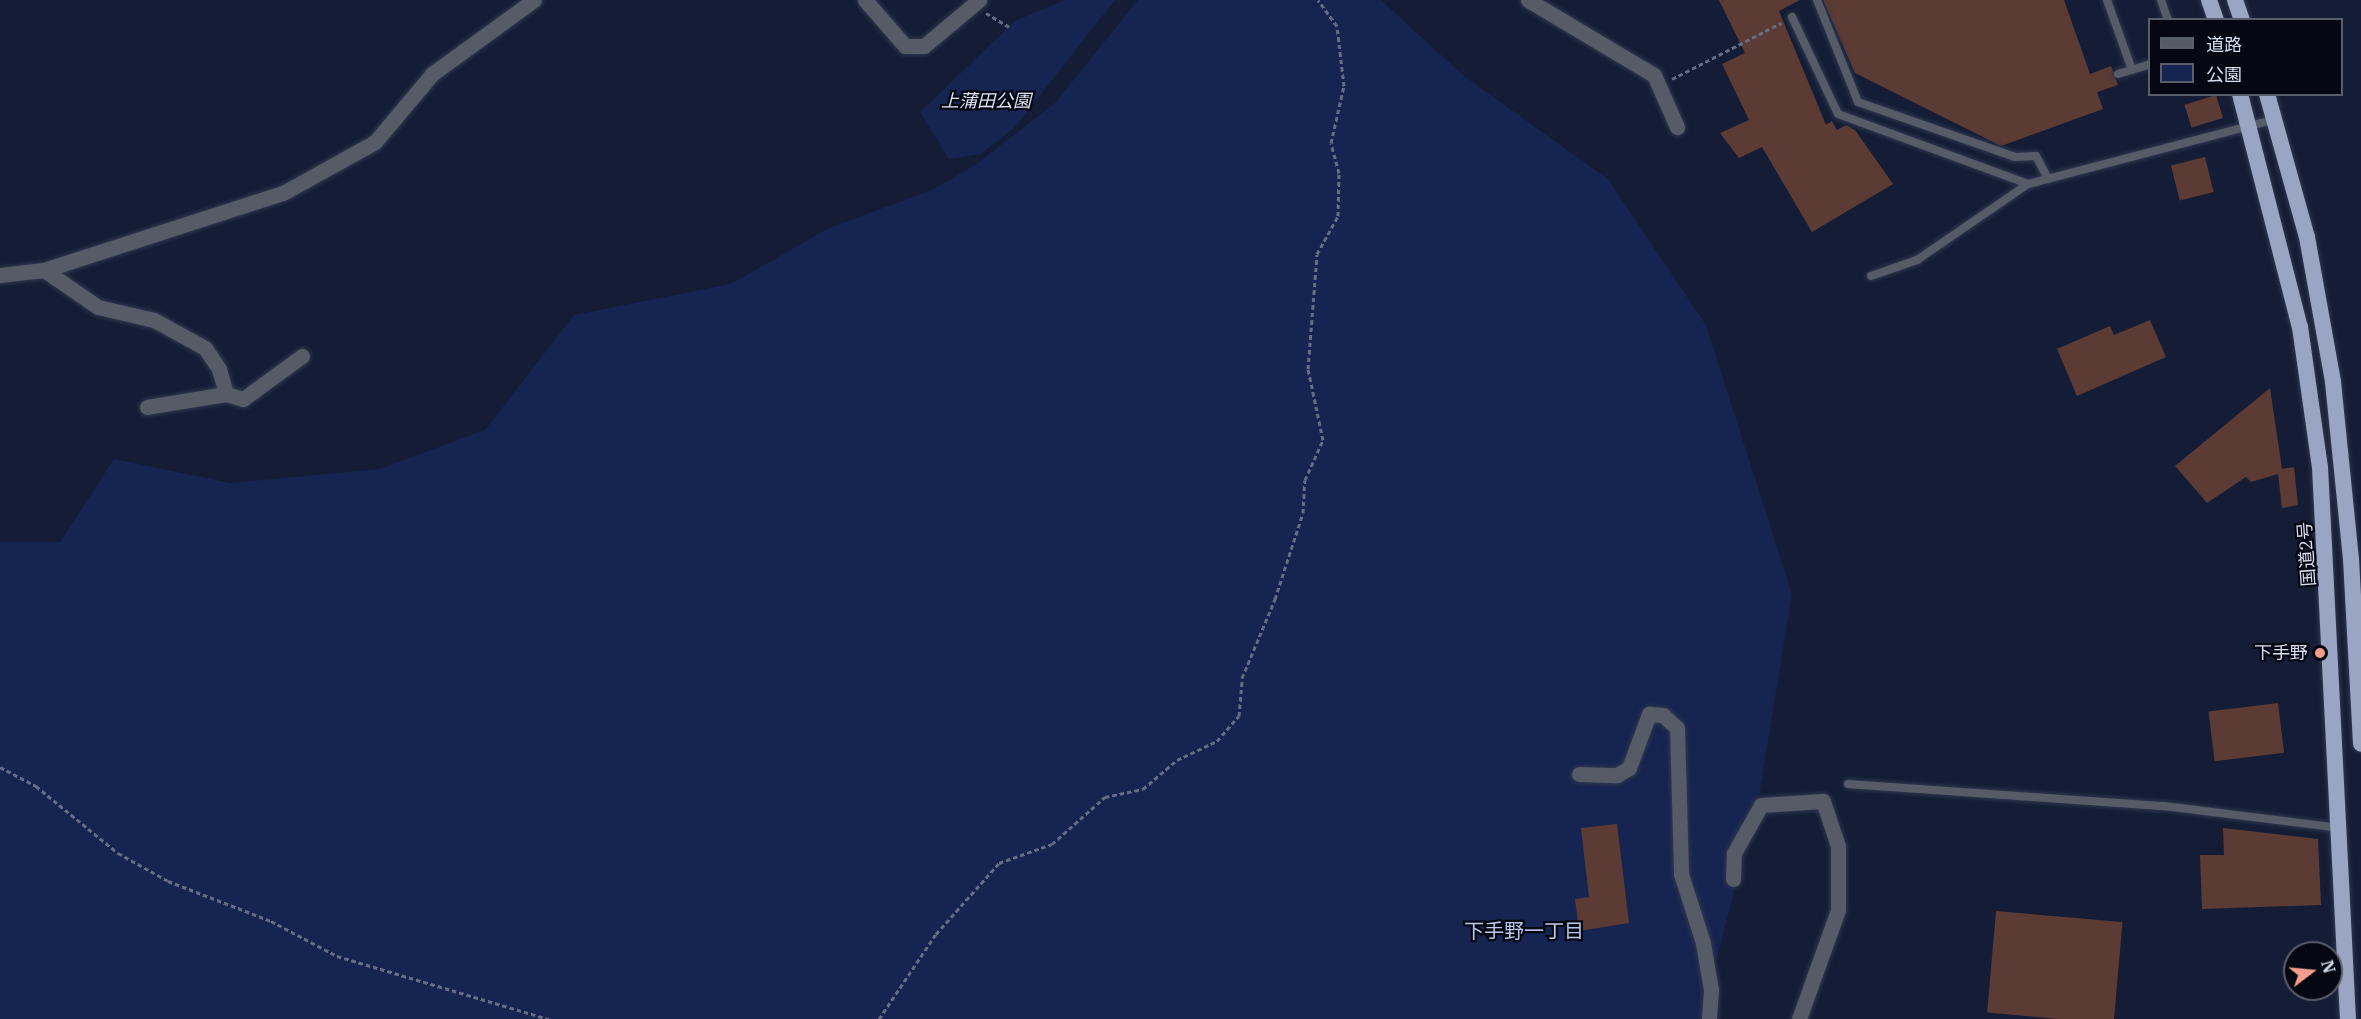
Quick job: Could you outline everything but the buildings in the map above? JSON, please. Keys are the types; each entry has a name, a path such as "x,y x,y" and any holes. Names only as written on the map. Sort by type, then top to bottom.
{"highway":[{"path":"2209,0 2215,18"},
{"path":"2235,0 2241,18"},
{"name":"国道2号","path":"2241,96 2284,255 2313,404 2342,828 2348,1019"},
{"path":"2268,96 2323,316 2356,559 2361,744"}],"street":[{"path":"0,275 44,270 283,193 365,148 432,74 534,0"},
{"path":"865,0 905,46 924,46 977,3"},
{"path":"1528,0 1654,75 1677,127"},
{"path":"44,270 98,307 154,320 205,348 226,394"},
{"path":"147,407 226,394 243,399 302,357"},
{"path":"1579,774 1617,775 1629,768 1649,714 1663,715 1677,728 1681,874 1703,942 1711,990 1709,1019"},
{"path":"1733,879 1734,853 1761,805 1822,801 1838,846 1838,910 1799,1019"}],"lane":[{"path":"1817,0 1858,102 2015,156 2037,156 2048,179"},
{"path":"2107,0 2132,70"},
{"path":"2161,0 2168,18"},
{"path":"1792,17 1838,114 2028,184"},
{"path":"2118,74 2148,65"},
{"path":"1870,276 1917,260 2028,184 2275,119"},
{"path":"1848,784 2164,806 2342,828"}],"path":[{"path":"879,1019 936,934 999,863 1052,844 1105,797 1143,789 1177,760 1217,741 1239,716 1242,678 1275,599 1304,513 1305,480 1323,440 1308,369 1317,254 1338,216 1339,173 1331,143 1344,86 1338,26 1318,0"},
{"path":"977,3 1009,27"},
{"path":"1660,85 1792,17"},
{"path":"0,767 36,786 118,853 168,881 271,921 338,956 549,1019"}],"green space":[{"name":"上蒲田公園","path":"1065,0 1115,0 1015,127 981,154 949,159 920,112 1015,21"},
{"path":"1138,0 1381,0 1464,76 1608,179 1706,325 1792,594 1759,796 1701,1019 0,1019 0,542 60,542 114,459 230,483 380,469 485,430 574,315 731,284 829,228 932,190 975,165 1055,103"}],"place":[{"name":"下手野","path":"2320,653"}],"district":[{"name":"下手野一丁目","path":"1524,930"}]}
